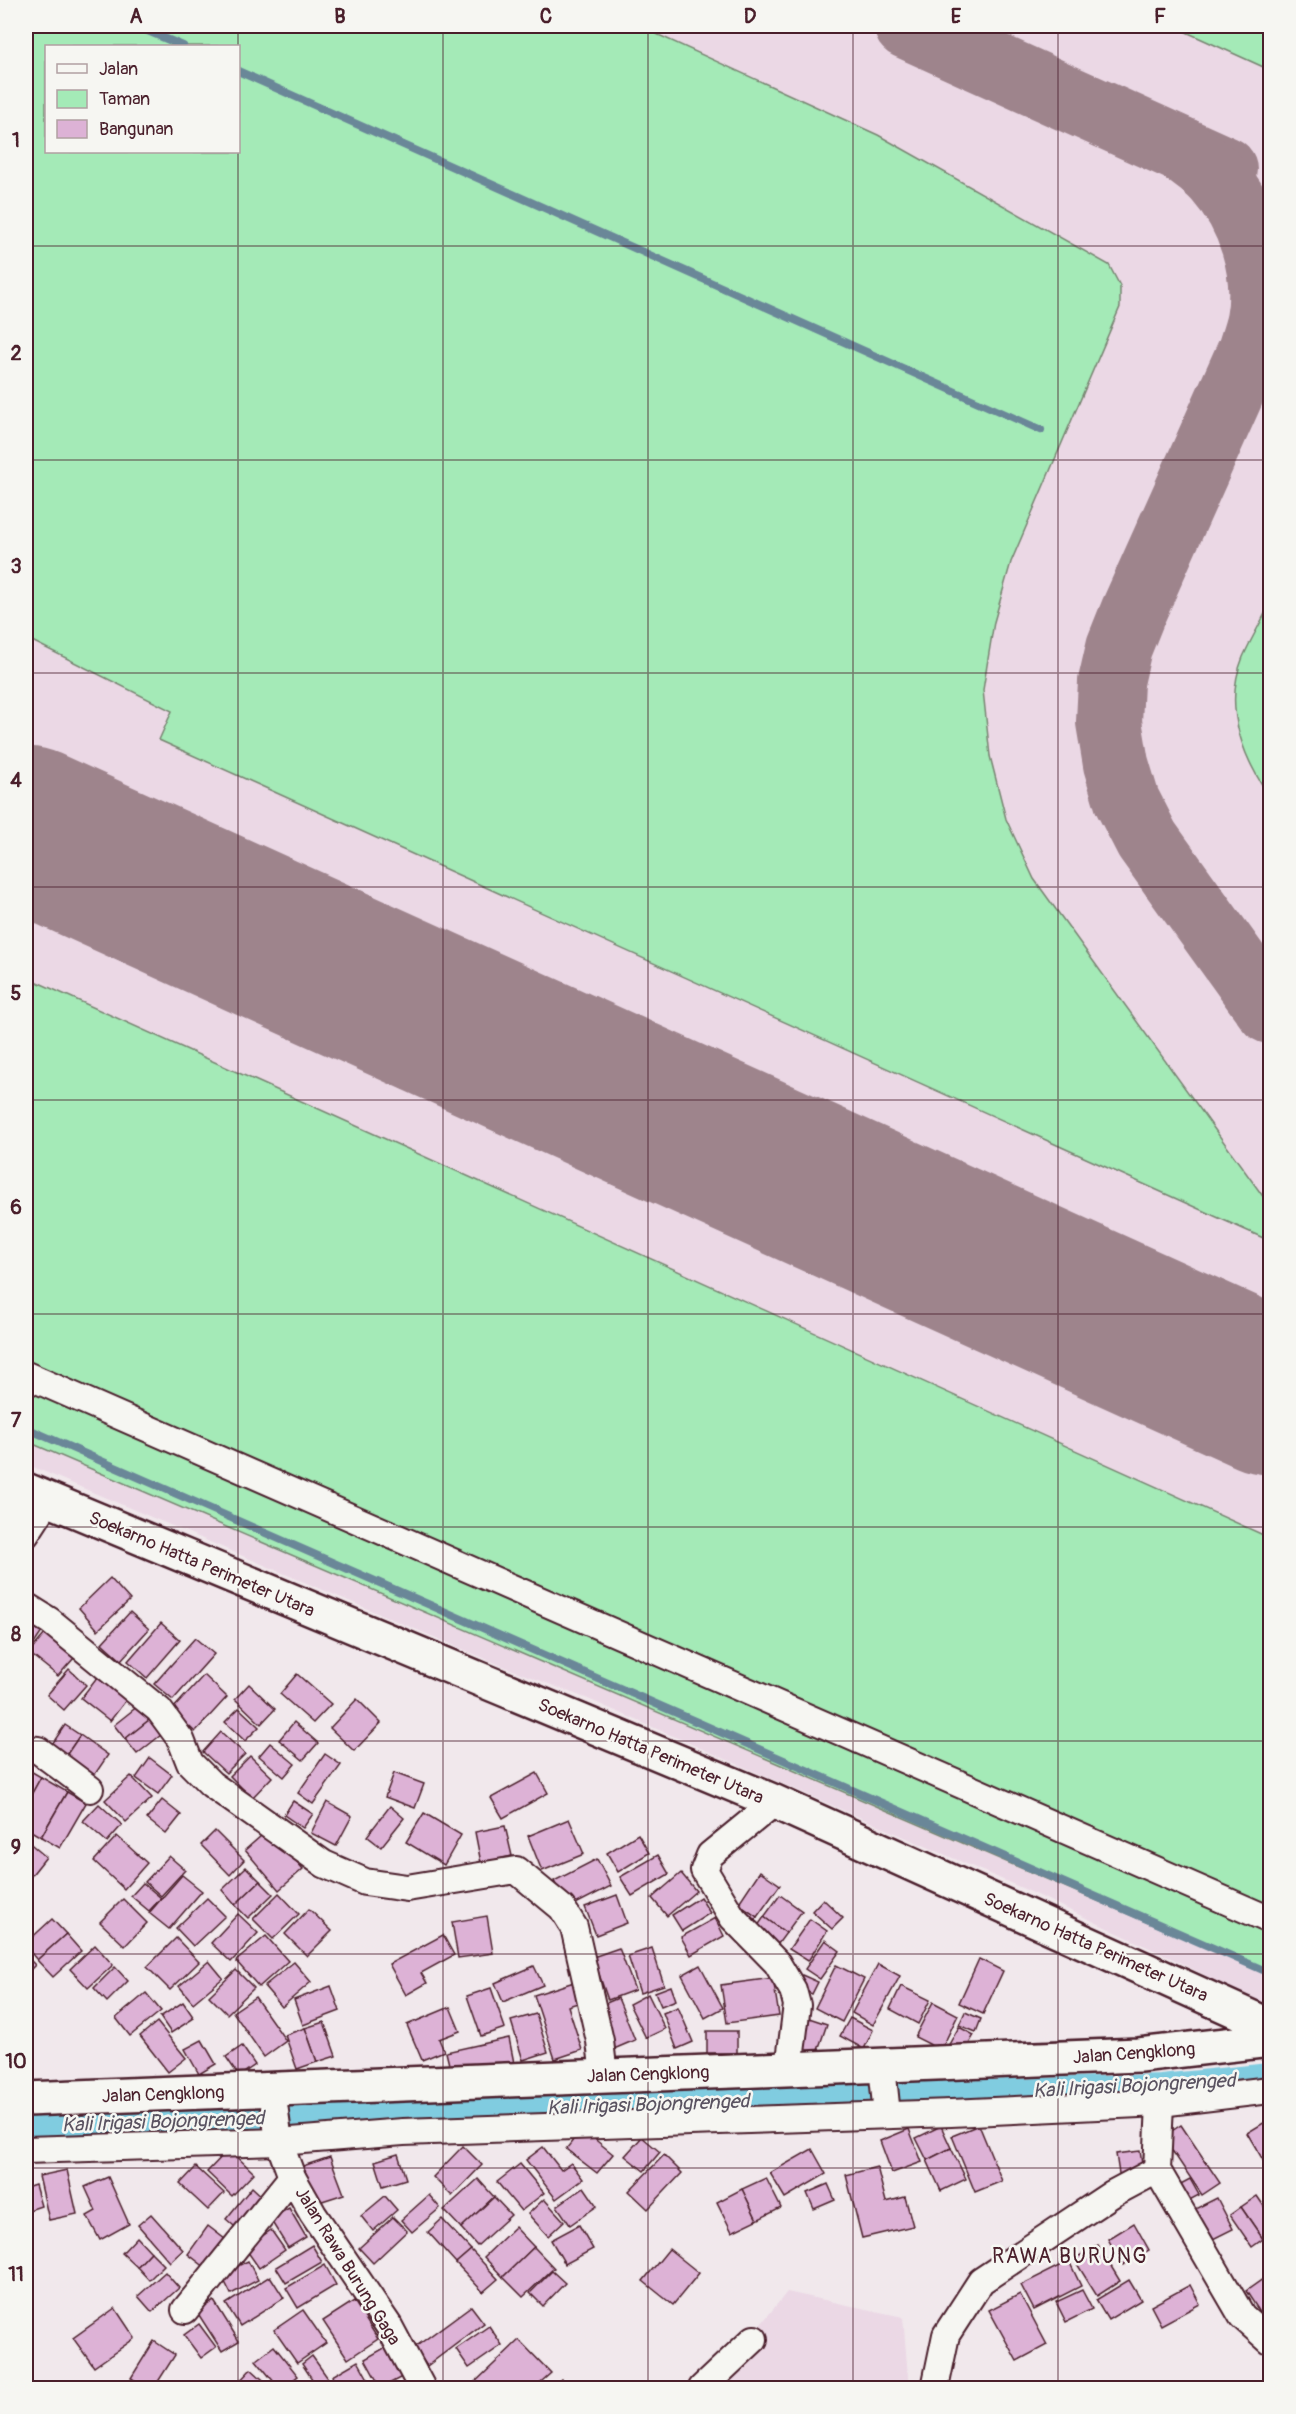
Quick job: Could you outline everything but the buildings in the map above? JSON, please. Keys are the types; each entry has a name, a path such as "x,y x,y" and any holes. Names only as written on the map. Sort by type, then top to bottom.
{"main road":[{"name":"Soekarno Hatta Perimeter Utara","path":"37,1495 775,1802 1270,2026"},
{"name":"Jalan Cengklong","path":"26,2099 272,2095 789,2068 882,2071 1139,2055 1270,2040"}],"street":[{"path":"26,1375 1270,1920"},
{"path":"26,1534 37,1495"},
{"path":"26,1606 50,1621 159,1710 181,1740 190,1763 211,1784 324,1864 365,1881 407,1888 516,1870 562,1908 574,1927 600,2041 604,2076"},
{"path":"26,1749 38,1750 90,1789"},
{"path":"775,1802 710,1855 704,1870 733,1918 777,1963 793,1990 797,2005 789,2068"},
{"path":"882,2071 886,2110"},
{"path":"26,2150 886,2110 1160,2103 1270,2090"},
{"name":"Jalan Rawa Burung Gaga","path":"272,2095 278,2137 292,2177 313,2214 389,2326 422,2388"},
{"path":"1160,2103 1156,2170 1242,2316 1270,2341"},
{"path":"935,2388 946,2335 981,2282 1112,2194 1156,2170"},
{"path":"185,2310 292,2177"},
{"path":"702,2388 754,2339"}],"shaded area":[{"path":"26,26 1270,26 1270,2009 1173,1959 1031,1892 588,1699 500,1665 26,1464"},
{"path":"787,2292 903,2317 909,2388 709,2388"}],"green space":[{"path":"26,26 639,26 878,135 1109,265 1120,286 1120,307 1011,562 994,622 983,690 990,756 1006,819 1034,879 1270,1206 1270,1241 159,740 172,711 26,638"},
{"path":"1173,26 1270,26 1270,70"},
{"path":"1270,603 1270,797 1244,748 1235,712 1235,694 1237,675 1243,657"},
{"path":"26,977 1270,1538 1270,1975 26,1441"}],"waterway":[{"path":"136,26 181,45"},
{"path":"240,72 1041,430"},
{"path":"26,1428 1270,1973"},
{"name":"Kali Irigasi Bojongrenged","path":"26,2125 1161,2087 1270,2076"}],"taxiway":[{"path":"907,26 1224,169"},
{"path":"1182,150 1217,179 1229,194 1247,227 1254,245 1261,282 1259,320 1250,351 1119,647 1111,682 1109,722 1116,764 1127,801 1147,840 1270,1011"}],"runway":[{"path":"26,829 1270,1392"}],"district":[{"name":"RAWA BURUNG","path":"1070,2256"}]}
